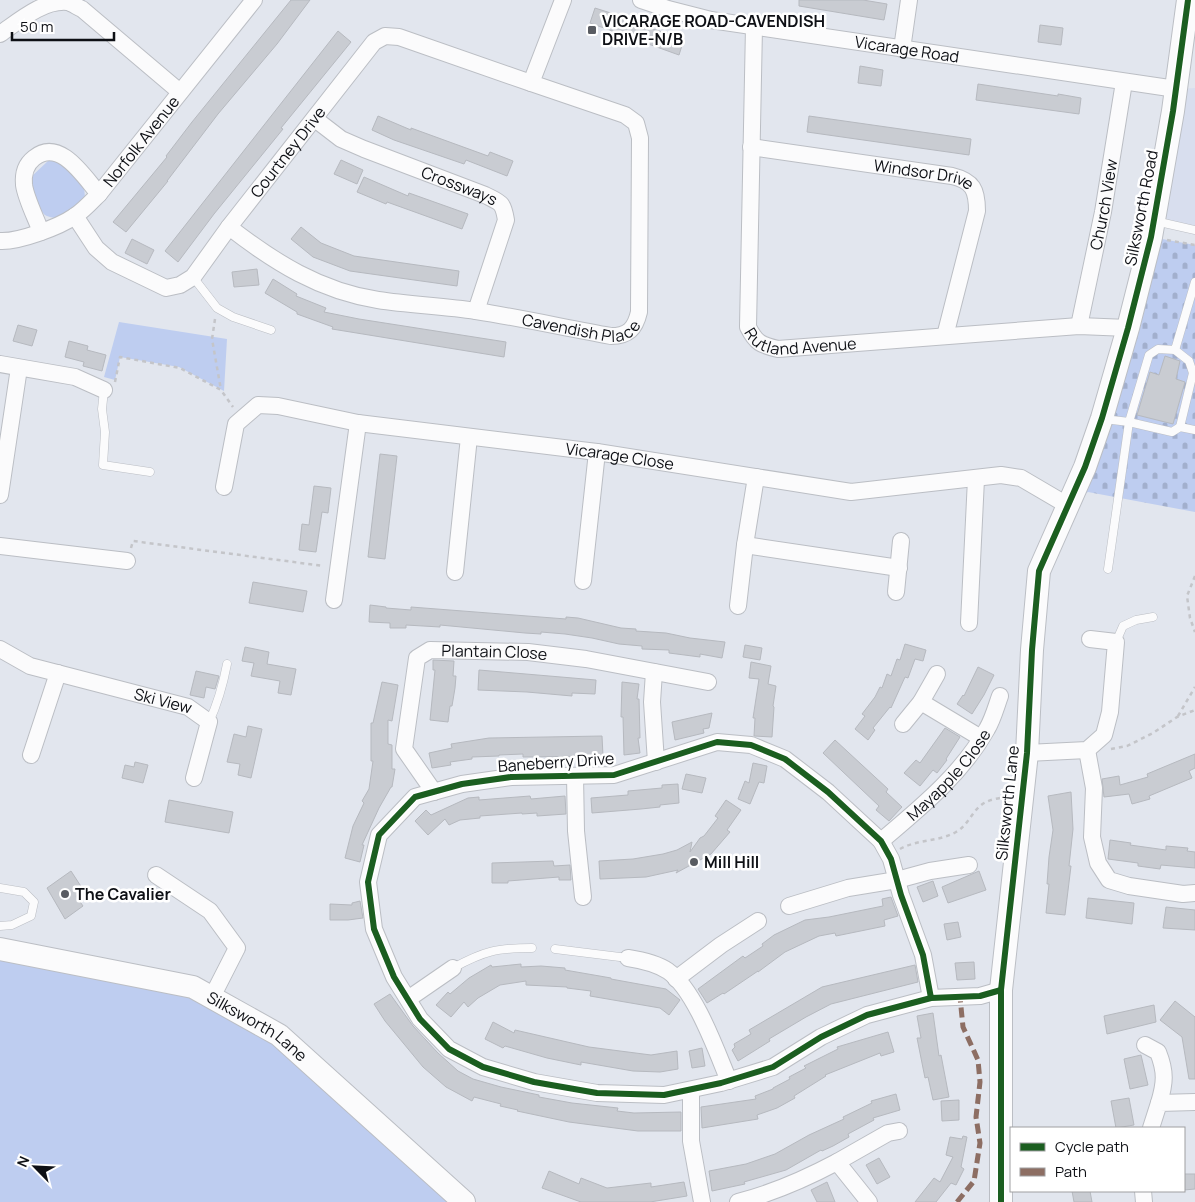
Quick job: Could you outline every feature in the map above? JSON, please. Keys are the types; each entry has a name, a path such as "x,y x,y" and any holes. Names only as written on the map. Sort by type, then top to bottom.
{"street":[{"name":"Norfolk Avenue","path":"0,241 41,232 74,216 99,194 254,0"},
{"path":"531,83 563,0"},
{"name":"Vicarage Road","path":"641,0 711,20 1176,89"},
{"path":"902,49 908,0"},
{"name":"Silksworth Road","path":"1102,418 1128,328 1152,229 1176,89 1188,0"},
{"path":"0,34 37,9 55,2 69,2 82,9 180,92"},
{"name":"Rutland Avenue","path":"754,27 750,147 748,326 754,338 763,345 778,349 1079,326 1128,328"},
{"name":"Courtney Drive","path":"193,277 229,227 374,42 385,36 399,37 531,83"},
{"name":"Church View","path":"1079,326 1103,212 1124,82"},
{"name":"Cavendish Place","path":"229,227 258,250 294,273 334,289 376,300 476,311 611,336 621,336 630,332 637,322 639,312 640,138 636,123 625,115 531,83"},
{"name":"Crossways","path":"315,119 341,139 364,150 485,195 504,206 506,220 476,311"},
{"name":"Windsor Drive","path":"750,147 952,176 970,184 977,196 977,211 945,336"},
{"path":"41,232 24,187 24,173 27,164 35,157 49,151 60,154 74,164 99,194"},
{"path":"74,216 96,248 112,262 142,278 166,288 180,285 193,277"},
{"path":"0,364 75,377 104,390"},
{"path":"0,495 19,368"},
{"name":"Vicarage Close","path":"241,419 258,405 278,406 358,423 597,452 851,492 1001,476 1021,478 1067,505"},
{"name":"Silksworth Lane","path":"1001,1202 1001,990 1027,753 1032,650 1039,571 1085,467 1102,418"},
{"path":"224,487 236,424 241,419"},
{"path":"334,600 358,423"},
{"path":"455,572 469,437"},
{"path":"583,582 597,452"},
{"path":"738,606 756,477"},
{"path":"969,623 976,479"},
{"path":"896,592 901,541"},
{"path":"745,545 899,568"},
{"path":"0,546 127,561"},
{"path":"1027,753 1087,750 1104,734 1110,712 1116,642 1090,639"},
{"name":"Ski View","path":"0,649 30,666 188,707 209,722 194,778"},
{"name":"Plantain Close","path":"434,792 404,749 418,658 430,650 528,652 586,659 708,682"},
{"path":"654,672 652,702 656,762"},
{"path":"31,755 58,674"},
{"path":"903,724 921,702 937,674"},
{"name":"Mayapple Close","path":"881,841 930,800 973,751 988,728 1000,696"},
{"path":"921,702 981,738"},
{"name":"Baneberry Drive","path":"931,998 923,956 889,855 881,841 828,792 785,758 751,745 717,742 614,774 511,777 462,784 415,797 378,835 368,882 374,929 394,977 420,1018 450,1049 482,1067 534,1082 597,1093 664,1095 692,1090 773,1067 820,1037 867,1015 931,998 980,996 1001,990"},
{"path":"1087,750 1094,788 1092,838 1098,863 1109,880 1129,886 1183,894 1195,893"},
{"path":"575,776 576,831 583,897"},
{"path":"789,906 848,888 969,865"},
{"path":"156,874 210,911 238,948 212,997"},
{"path":"676,979 721,945 758,921"},
{"name":"Silksworth Lane","path":"0,949 193,987 212,997 279,1035 464,1202"},
{"path":"628,958 644,960 668,971 684,986 705,1026 729,1081"},
{"path":"408,999 453,968"},
{"path":"1145,1045 1158,1052 1164,1066 1164,1084 1151,1127"},
{"path":"692,1090 691,1140 702,1202"},
{"path":"1159,1103 1195,1102"},
{"path":"738,1202 778,1191 888,1133 899,1131"},
{"path":"836,1162 869,1202"}],"lane":[{"path":"1152,229 1195,230"},
{"path":"193,277 216,308 233,317 271,330"},
{"path":"1175,350 1195,282"},
{"path":"1108,569 1129,422 1149,355 1158,349 1175,350 1189,361 1193,373 1180,427"},
{"path":"104,390 102,409 105,432 103,465 150,472"},
{"path":"1102,418 1172,432 1180,427 1195,430"},
{"path":"1116,642 1123,626 1136,620 1153,617"},
{"path":"209,722 222,690 226,664"},
{"path":"0,888 24,892 34,902 31,916 12,925 0,926"},
{"path":"453,968 475,956 502,948 532,948"},
{"path":"555,949 628,958"}],"path":[{"path":"1152,229 1195,245"},
{"path":"216,308 212,339 221,390 241,419"},
{"path":"104,390 116,382 120,357 180,368 221,390"},
{"path":"127,561 133,541 338,568"},
{"path":"1195,576 1188,596 1190,618 1195,632"},
{"path":"1177,717 1195,687"},
{"path":"1087,750 1127,746 1153,733 1177,717 1195,710"},
{"path":"889,855 909,844 934,841 959,830 977,809 986,802 1004,797 1022,798"}],"shaded area":[{"path":"1195,88 1195,230 1154,221 1176,89"}],"green space":[{"path":"56,159 62,162 84,186 85,198 76,208 54,218 43,213 33,190 32,176 48,161"},
{"path":"1151,237 1195,245 1195,512 1088,492 1067,505"},
{"path":"119,322 227,339 224,391 179,367 120,357 115,380 104,377"},
{"path":"0,949 193,987 279,1035 464,1202 0,1202"}],"building":[{"path":"291,0 310,0 126,232 113,222"},
{"path":"799,0 863,0 887,4 884,20 799,6"},
{"path":"595,8 617,15 616,17 684,39 679,55 590,23"},
{"path":"1040,25 1063,28 1061,45 1038,42"},
{"path":"338,31 351,42 281,128 283,129 178,262 165,251"},
{"path":"860,66 883,70 881,86 858,83"},
{"path":"978,84 1081,98 1079,114 976,100"},
{"path":"378,116 411,130 411,128 488,156 490,152 513,161 507,176 466,160 464,164 394,140 372,130"},
{"path":"809,116 971,139 969,155 807,132"},
{"path":"341,160 363,170 357,184 334,174"},
{"path":"364,177 408,196 409,193 468,214 462,229 387,202 386,204 357,192"},
{"path":"301,227 321,243 354,256 459,271 457,286 350,271 313,257 291,239"},
{"path":"132,239 154,250 147,264 125,253"},
{"path":"257,269 259,285 234,287 232,272"},
{"path":"273,279 297,294 296,296 326,308 324,312 506,342 504,357 332,329 333,327 297,314 297,312 265,293"},
{"path":"18,325 37,330 32,346 13,341"},
{"path":"69,341 88,346 87,350 106,355 102,371 83,366 84,362 65,357"},
{"path":"1165,356 1180,361 1176,379 1185,382 1173,424 1137,415 1150,372 1159,375"},
{"path":"380,454 397,456 385,559 368,557"},
{"path":"314,486 331,488 328,513 322,512 316,552 299,550 302,524 309,525"},
{"path":"253,582 307,591 303,612 249,603"},
{"path":"370,605 411,610 411,607 566,619 566,617 578,618 621,628 636,629 636,631 666,633 725,642 722,658 700,654 700,657 669,653 669,650 642,649 642,646 619,644 565,634 525,633 440,625 440,627 406,625 406,628 390,628 390,623 369,622"},
{"path":"905,644 926,650 923,661 915,659 908,678 905,677 891,708 873,728 875,730 868,740 855,729 865,716 862,714 880,687 882,688 887,674 891,676 897,659 900,660"},
{"path":"745,645 762,648 760,660 743,657"},
{"path":"245,647 269,652 267,664 296,669 291,695 278,693 280,681 251,676 254,663 242,661"},
{"path":"433,660 454,661 453,676 456,676 455,688 448,722 430,720 435,670 433,670"},
{"path":"751,662 771,666 768,684 776,686 772,737 754,736 755,718 753,718 759,679 749,678"},
{"path":"978,667 994,675 972,714 957,704 964,696"},
{"path":"479,670 596,680 595,694 572,693 572,696 478,690"},
{"path":"196,671 219,676 215,689 206,687 204,698 190,695"},
{"path":"382,682 398,685 392,721 388,720 388,744 392,745 392,769 395,769 392,787 379,808 362,845 364,845 360,862 345,858 353,826 364,803 362,801 369,789 373,761 371,761 371,723 373,723"},
{"path":"622,682 639,684 637,699 639,699 640,738 638,738 640,753 624,755 623,717 621,717"},
{"path":"712,713 709,728 703,729 704,733 675,740 672,722"},
{"path":"248,726 262,729 251,778 238,775 240,764 227,762 234,734 246,737"},
{"path":"945,728 960,737 937,773 933,770 920,786 904,773 916,760 920,763"},
{"path":"602,736 603,756 523,757 523,754 499,755 472,757 472,759 450,762 451,765 432,768 429,753 452,748 451,744 489,738"},
{"path":"835,740 888,789 886,792 902,807 889,821 876,810 879,806 823,753"},
{"path":"1195,754 1195,768 1189,771 1192,778 1149,796 1150,799 1132,804 1129,794 1104,797 1102,779 1119,776 1120,785 1148,777 1147,774"},
{"path":"135,762 148,765 143,783 122,778 125,765 134,767"},
{"path":"753,763 767,766 764,783 759,782 750,804 738,799 745,781 749,783"},
{"path":"686,774 706,778 702,793 682,789"},
{"path":"678,784 679,803 660,805 660,807 592,813 591,798 628,795 628,791 662,788 662,785"},
{"path":"1071,792 1073,829 1065,915 1046,913 1049,857 1053,830 1048,796"},
{"path":"530,796 531,799 565,796 566,814 537,816 537,813 522,813 480,816 480,818 460,820 449,825 445,819 428,835 415,821 426,810 431,815 468,798 479,797 479,800"},
{"path":"169,800 233,812 229,833 165,822"},
{"path":"726,800 741,810 727,830 730,832 711,854 676,873 678,870 646,877 600,879 599,861 633,859 663,854 677,850 692,842 690,852 718,818 715,816"},
{"path":"1110,840 1166,850 1166,846 1188,848 1187,851 1195,852 1195,868 1161,865 1160,869 1138,866 1138,863 1108,859"},
{"path":"553,861 554,866 570,865 571,880 559,880 559,877 492,883 492,863"},
{"name":"The Cavalier","path":"71,871 84,891 76,896 83,906 65,919 47,888"},
{"path":"979,871 986,890 948,903 942,887"},
{"path":"933,881 938,896 923,902 917,887"},
{"path":"891,897 898,916 884,920 885,926 836,936 835,933 819,936 785,952 758,972 707,1003 698,989 743,956 745,958 763,946 762,944 774,935 805,920 883,906 882,899"},
{"path":"1088,898 1134,903 1132,924 1086,918"},
{"path":"360,901 363,918 330,920 330,904 352,905 352,903"},
{"path":"1166,907 1195,910 1195,930 1163,928"},
{"path":"958,922 961,937 947,940 944,924"},
{"path":"974,962 975,979 957,980 955,963"},
{"path":"521,964 521,967 565,968 565,970 666,989 680,1000 669,1015 660,1008 590,996 591,991 567,987 526,985 526,981 500,985 478,998 468,1007 464,1002 451,1017 436,1005 448,992 450,994 469,978 491,965 492,967"},
{"path":"915,965 918,982 831,1004 769,1039 770,1041 738,1061 732,1050 735,1047 734,1044 751,1034 749,1030 822,987"},
{"path":"390,994 413,1026 438,1053 458,1071 473,1079 539,1095 539,1097 618,1108 617,1111 634,1113 681,1112 681,1131 638,1131 569,1122 517,1111 500,1106 501,1104 474,1097 472,1101 446,1087 423,1067 385,1021 374,1004"},
{"path":"1175,1001 1195,1017 1195,1079 1189,1079 1182,1037 1160,1020"},
{"path":"1154,1005 1156,1022 1107,1034 1104,1016"},
{"path":"933,1013 939,1056 941,1055 949,1097 933,1100 928,1077 925,1078 917,1038 921,1038 917,1016"},
{"path":"493,1022 514,1033 515,1030 589,1047 651,1055 677,1051 678,1069 660,1072 633,1071 581,1062 581,1065 505,1046 503,1048 485,1039"},
{"path":"888,1032 894,1052 881,1056 880,1053 825,1075 794,1096 795,1098 777,1108 757,1115 758,1119 702,1128 701,1107 756,1099 755,1096 773,1089 790,1079 789,1077 806,1068 804,1066 838,1049 837,1047"},
{"path":"702,1048 705,1066 692,1068 689,1051"},
{"path":"1141,1055 1148,1085 1130,1089 1124,1059"},
{"path":"896,1094 900,1110 873,1118 874,1120 848,1134 849,1137 833,1146 821,1150 786,1170 744,1182 745,1184 712,1191 709,1171 746,1164 775,1154 809,1135 844,1119 843,1117 872,1103 871,1101"},
{"path":"1129,1098 1134,1125 1116,1127 1111,1101"},
{"path":"959,1100 959,1120 942,1121 941,1101"},
{"path":"963,1136 967,1137 961,1167 964,1169 956,1185 951,1183 936,1202 915,1202 934,1178 940,1182 953,1157 946,1155 950,1137 962,1139"},
{"path":"879,1158 890,1177 877,1184 866,1165"},
{"path":"549,1171 579,1184 581,1178 607,1188 651,1183 651,1187 684,1182 687,1196 650,1202 581,1202 542,1188"},
{"path":"1185,1174 1195,1174 1195,1189 1185,1190"},
{"path":"827,1182 835,1202 817,1202 811,1190"},
{"path":"1072,1192 1090,1192 1092,1202 1074,1202"}],"marked path":[{"path":"957,1202 974,1181 980,1143 976,1117 980,1082 978,1060 963,1027 960,997"}],"cycle path":[{"path":"1001,1202 1001,990 1027,753 1032,650 1039,571 1085,467 1102,418 1128,328 1151,237 1173,111 1188,0"},
{"path":"931,998 923,955 901,895 891,859 881,841 828,792 785,759 751,745 717,742 614,775 511,777 462,784 415,797 379,835 368,882 374,929 394,977 420,1019 449,1049 483,1067 534,1082 597,1093 664,1095 721,1083 773,1067 821,1037 867,1015 931,998 980,996 1001,990"}],"place":[{"name":"VICARAGE ROAD-CAVENDISH DRIVE-N/B","path":"592,30"},
{"name":"Mill Hill","path":"694,862"},
{"name":"The Cavalier","path":"65,894"}]}
